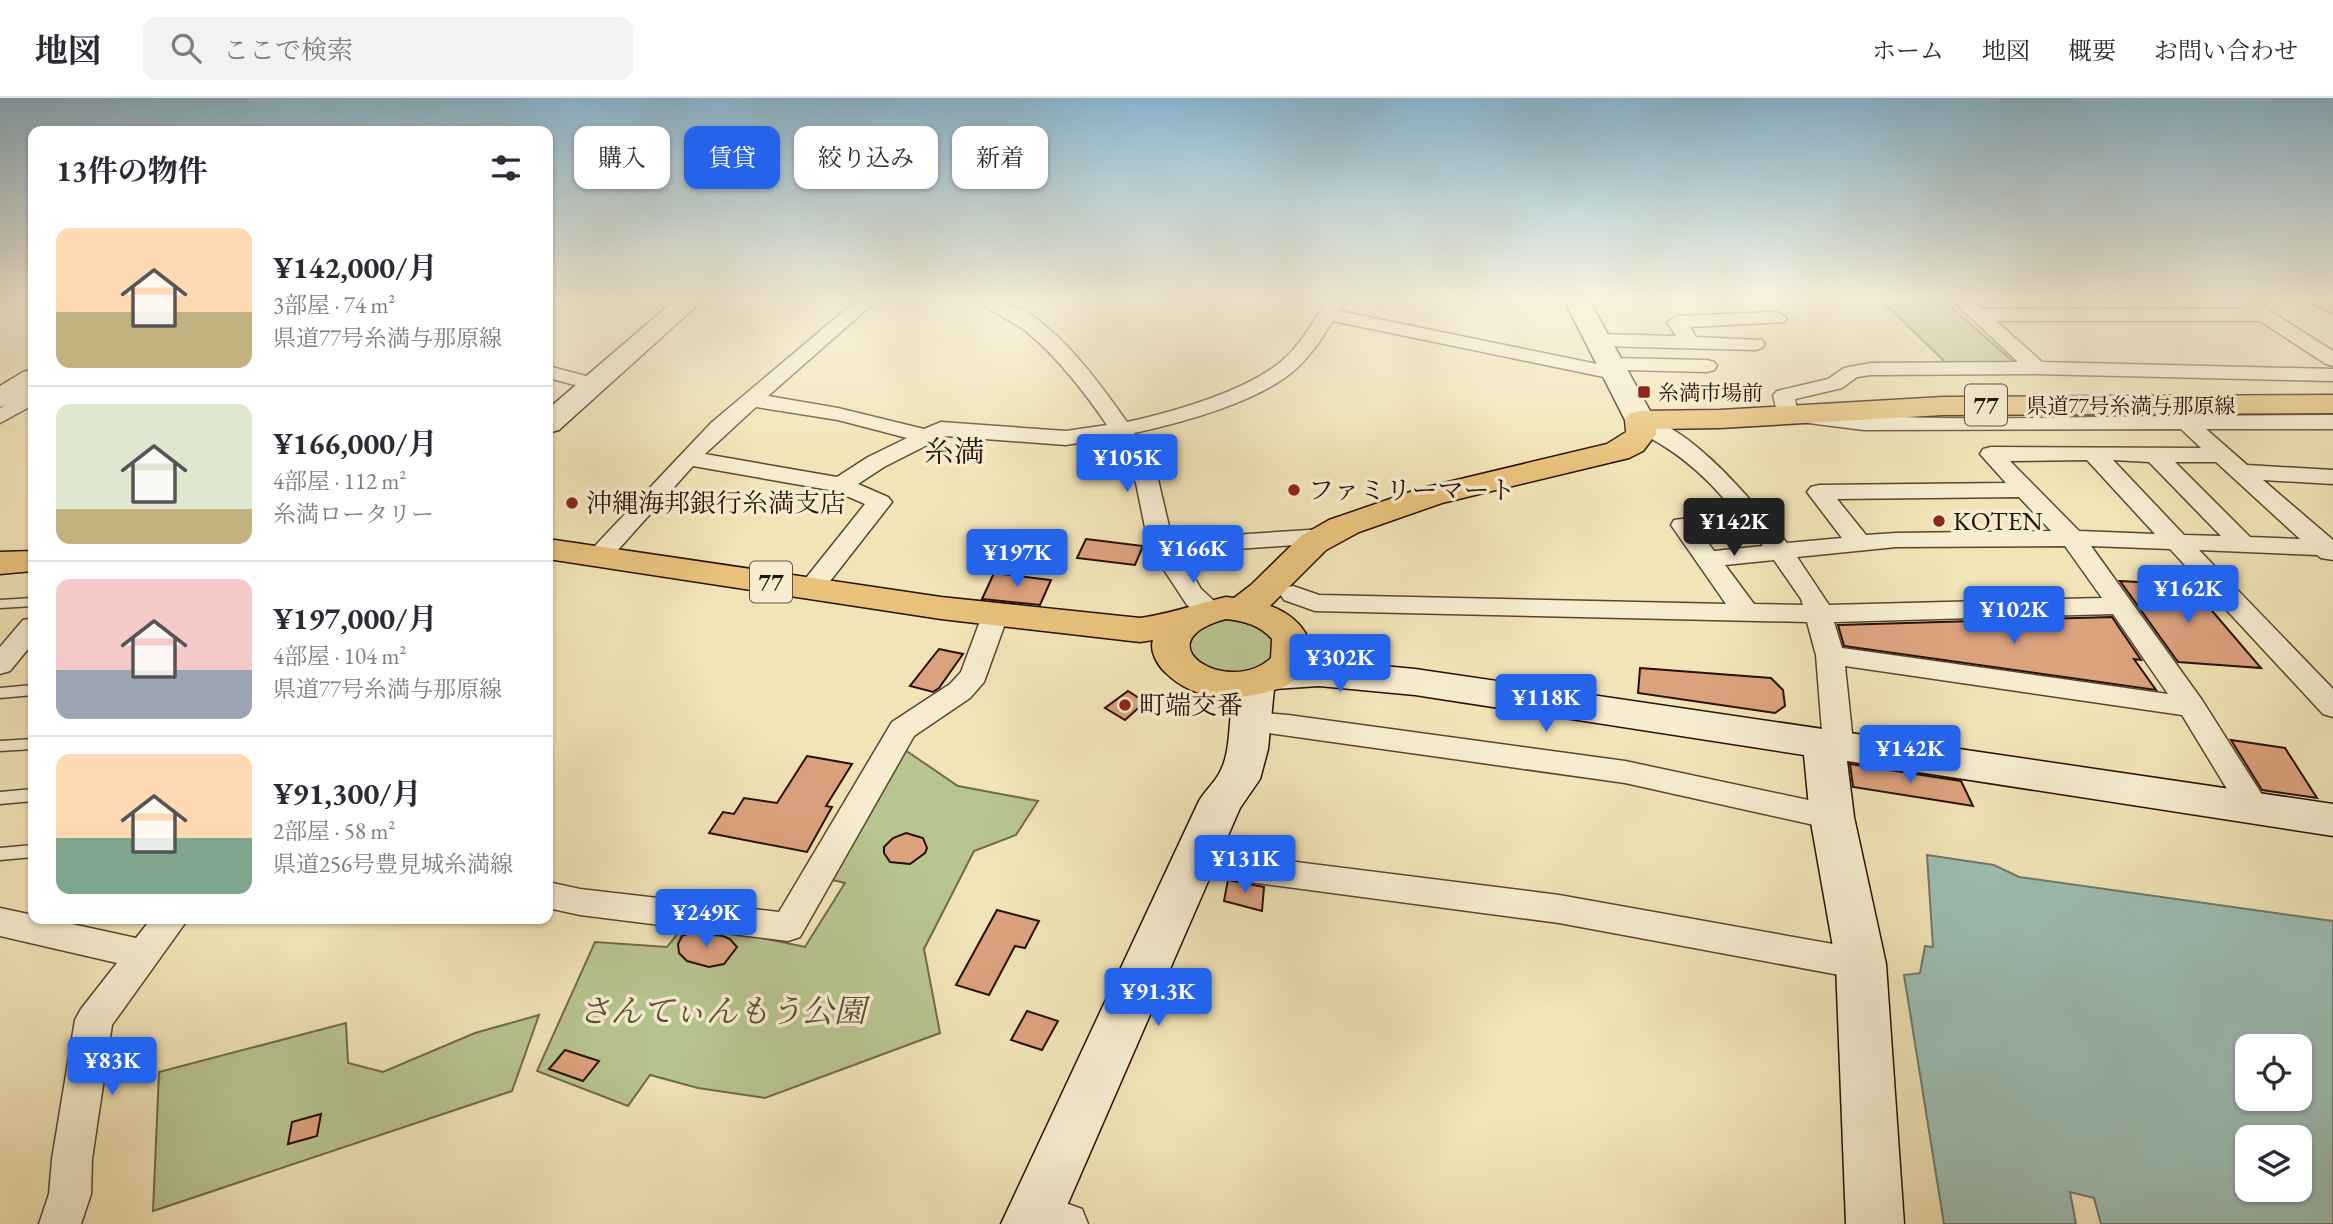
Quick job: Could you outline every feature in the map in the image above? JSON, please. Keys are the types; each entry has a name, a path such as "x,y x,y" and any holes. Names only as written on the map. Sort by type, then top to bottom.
{"main road":[{"name":"県道77号糸満与那原線","path":"1640,422 1943,406 2176,414 2246,404 2332,409"},
{"name":"77","path":"941,608 993,621 1154,651 1197,625 1254,602 1324,536 1429,494 1618,451 1632,444 1641,434 1640,422"},
{"name":"77","path":"553,550 600,555 941,608 1140,630 1287,619 1373,515"},
{"path":"0,563 28,561"},
{"name":"77","path":"1197,625 1192,677 1223,686 1266,680 1286,667 1292,654 1287,619"}],"street":[{"path":"553,420 630,353"},
{"path":"600,555 688,458 807,353"},
{"path":"1059,353 1079,373 1120,430 1145,475 1162,547 1159,571 1180,608 1197,625"},
{"path":"842,485 876,462 941,429 1066,438 1178,417 1257,385 1288,366 1301,353"},
{"path":"1540,353 1615,369 1707,366"},
{"path":"1605,353 1640,422 1673,439 1728,487 1780,551 1814,599 1830,655 1837,733 1825,754 1832,817 1861,964 1875,1224"},
{"path":"2020,353 2037,368"},
{"path":"2332,409 1877,423 1792,416 1784,395 1835,384 1851,372 1871,369 2037,368 2333,375"},
{"path":"2207,372 2246,404"},
{"path":"553,373 594,384"},
{"path":"0,398 28,381"},
{"path":"1827,386 1854,410"},
{"path":"0,417 28,399"},
{"path":"751,400 838,414 926,436"},
{"path":"2176,414 2330,551"},
{"path":"0,417 28,416"},
{"path":"2093,453 2333,707"},
{"path":"2223,455 1991,454 2072,538 2192,707 2255,809"},
{"path":"2155,455 2244,545"},
{"path":"688,458 842,485 880,502 811,588"},
{"path":"2242,472 2333,477"},
{"path":"1860,544 1819,492 2025,490"},
{"path":"1745,611 1683,526 1753,517"},
{"path":"1162,547 1324,536"},
{"path":"1706,559 1896,540 2072,538 2330,551"},
{"path":"1415,682 1325,658 1287,619 1315,603 1818,614 2122,606"},
{"path":"553,896 580,902 788,927 903,729 960,691 974,675 993,621"},
{"path":"1830,655 2192,707"},
{"path":"2300,671 2333,674"},
{"path":"1044,1220 1194,859 1221,801 1239,779 1247,749 1252,694 1266,680 1320,673 1415,682 2333,820"},
{"path":"1207,682 1219,692 1227,709 1229,747 1221,776 1221,801"},
{"path":"1249,722 1288,725 1625,772 1832,817"},
{"path":"1194,859 1249,869 1559,909 1861,964"},
{"path":"0,922 143,954"},
{"path":"60,1224 70,1194 72,1158 94,1020 167,924"}],"lane":[{"path":"0,604 28,602"},
{"path":"0,693 28,690"},
{"path":"0,746 28,744"},
{"path":"0,798 28,795"},
{"path":"0,854 28,851"}],"green space":[{"path":"1935,353 2003,353 2015,363 1946,363"},
{"path":"1225,615 1270,628 1280,657 1247,678 1187,663 1185,632"},
{"name":"さんてぃんもう公園","path":"905,750 958,786 1038,801 1016,835 974,851 924,949 940,1033 765,1098 698,1088 650,1075 628,1106 537,1071 595,942 667,947 687,922 805,947 845,883 828,879"},
{"path":"539,1015 512,1091 153,1211 159,1072 346,1023 348,1063 383,1072 475,1033"}],"water":[{"path":"1927,855 1994,865 2019,877 2333,921 2333,1224 2101,1224 2094,1198 2070,1192 2076,1224 1944,1224 1904,975 1920,973 1925,946 1933,947"}],"building":[{"path":"1086,539 1143,546 1135,565 1077,558"},
{"path":"994,573 1051,580 1040,605 982,599"},
{"path":"2120,581 2190,585 2261,668 2178,662"},
{"path":"2112,617 2141,660 2134,659 2156,690 1844,646 1838,625"},
{"path":"939,649 963,654 939,688 933,692 910,686"},
{"path":"1640,668 1771,678 1783,690 1785,706 1775,713 1638,693"},
{"name":"町端交番","path":"1128,691 1145,702 1125,720 1105,708"},
{"path":"2231,740 2285,748 2317,798 2262,790"},
{"path":"807,756 852,764 826,806 832,807 807,852 709,833 723,812 734,814 744,798 777,803"},
{"path":"1850,764 1961,781 1973,806 1853,787"},
{"path":"906,833 923,838 927,848 925,853 910,864 890,862 884,853 884,847 893,838"},
{"path":"1228,880 1264,887 1262,911 1224,901"},
{"path":"997,910 1039,921 1025,948 1015,946 989,995 956,985"},
{"path":"692,932 723,936 737,947 724,964 709,967 687,961 679,953 678,944 682,936"},
{"path":"1027,1011 1058,1021 1042,1050 1011,1040"},
{"path":"565,1050 599,1061 583,1081 549,1069"},
{"path":"321,1114 317,1136 288,1144 292,1122"}],"place":[{"name":"糸満市場前","path":"1644,392"},
{"name":"ファミリーマート","path":"1294,490"},
{"name":"沖縄海邦銀行糸満支店","path":"572,503"},
{"name":"KOTEN","path":"1939,521"},
{"name":"町端交番","path":"1125,705"}],"district":[{"name":"糸満","path":"954,451"}]}
